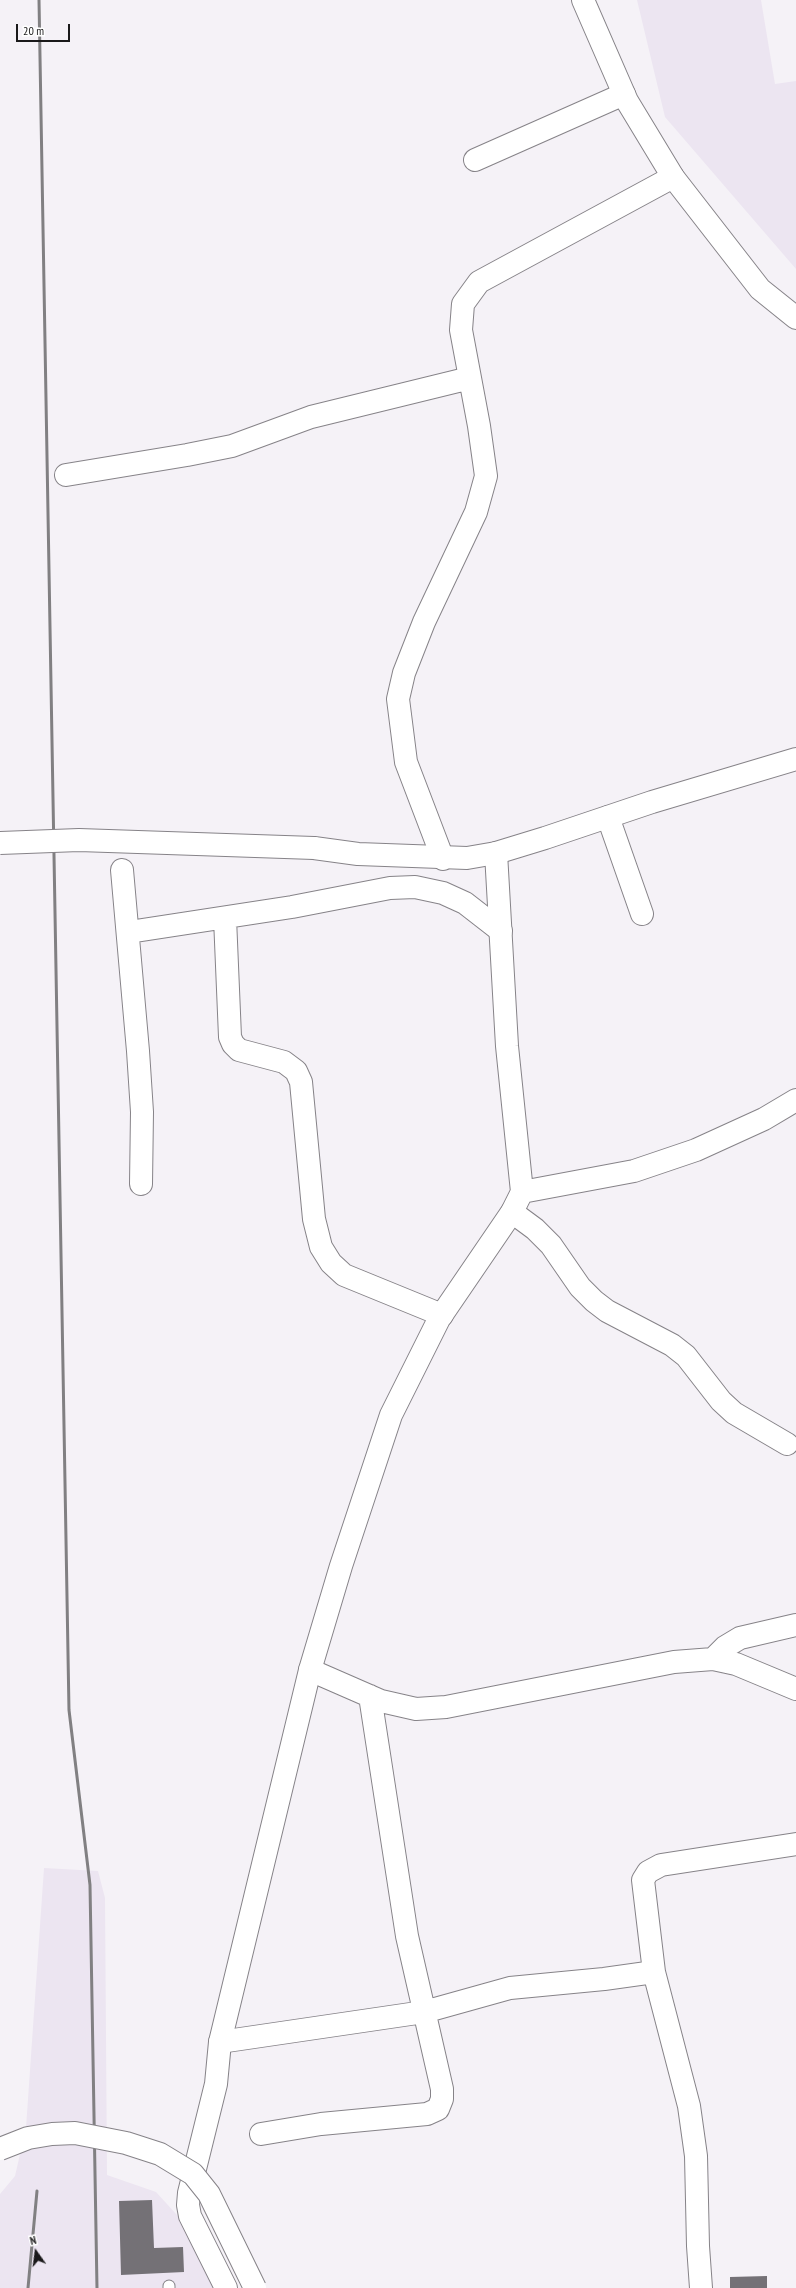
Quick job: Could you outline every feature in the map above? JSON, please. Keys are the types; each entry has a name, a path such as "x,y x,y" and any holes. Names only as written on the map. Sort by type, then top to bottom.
{"street":[{"path":"583,0 624,94 673,177 760,289 796,318"},
{"path":"475,160 624,94"},
{"path":"443,859 406,762 398,699 404,673 418,636 476,512 486,476 461,330 463,304 479,282 673,177"},
{"path":"66,475 187,456 232,446 311,417 470,378"},
{"path":"0,843 79,840 314,848 358,854 443,859 467,858 496,853 608,817 794,764"},
{"path":"608,817 642,914"},
{"path":"226,2288 190,2216 188,2205 195,2163 216,2084 220,2042 310,1670 348,1544 391,1415 442,1315 512,1212 522,1192 506,1046 496,853"},
{"path":"122,870 129,932 142,1112 141,1184"},
{"path":"129,932 292,907 390,888 415,887 443,894 465,903 501,932"},
{"path":"225,918 230,1037 232,1044 239,1050 284,1062 296,1071 301,1082 314,1212 322,1247 331,1263 344,1275 442,1315"},
{"path":"522,1192 634,1171 696,1150 764,1119 796,1100"},
{"path":"512,1212 535,1229 550,1245 580,1287 594,1301 607,1311 672,1345 686,1356 721,1401 734,1413 787,1444"},
{"path":"713,1658 725,1647 740,1638 796,1625"},
{"path":"310,1670 381,1701 416,1709 446,1707 674,1662 713,1658 736,1664 796,1689"},
{"path":"262,2134 321,2124 427,2114 438,2109 442,2099 442,2089 407,1936 370,1696"},
{"path":"701,2288 698,2246 696,2156 689,2106 654,1972 643,1880 648,1872 661,1865 796,1844"},
{"path":"220,2042 424,2012 510,1988 619,1978 654,1972"},
{"path":"0,2149 28,2138 52,2134 75,2133 126,2143 160,2154 193,2174 209,2194 255,2288"}],"shaded area":[{"path":"637,0 761,0 775,84 796,81 796,269 665,117"},
{"path":"44,1868 98,1871 105,1898 107,2175 156,2192 198,2238 216,2288 0,2288 0,2194 15,2176 26,2128"}],"building":[{"path":"152,2200 154,2248 183,2247 184,2272 121,2275 119,2201"},
{"path":"767,2276 767,2288 730,2288 730,2277"}],"railway":[{"path":"39,0 69,1710 90,1885 97,2288"},
{"path":"28,2288 37,2191"}]}
